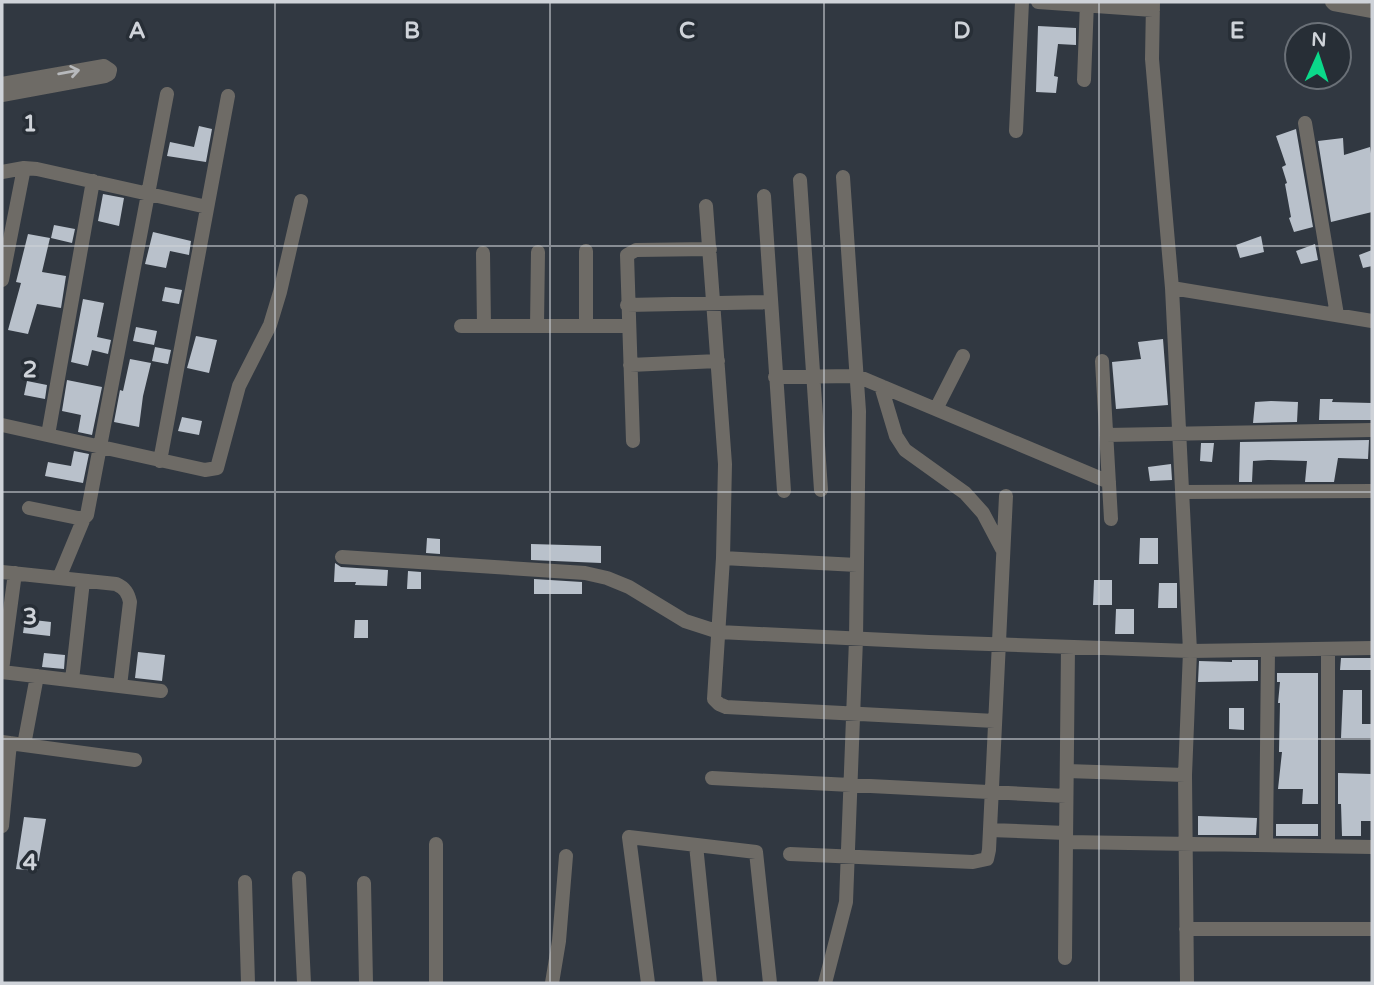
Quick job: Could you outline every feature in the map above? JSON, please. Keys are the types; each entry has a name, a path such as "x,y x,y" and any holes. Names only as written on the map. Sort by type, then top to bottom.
{"street":[{"path":"1016,131 1022,2"},
{"path":"1038,2 1153,6 1152,60 1172,288 1190,651 1184,844 1187,983"},
{"path":"1332,2 1372,10"},
{"path":"1084,80 1087,4"},
{"path":"2,84 104,66 110,69 105,76 2,95"},
{"path":"59,578 88,510 167,94"},
{"path":"160,461 228,96"},
{"path":"1305,123 1338,315"},
{"path":"2,172 24,168 207,207"},
{"path":"2,280 24,168"},
{"path":"825,983 846,902 856,639 859,411 843,177"},
{"path":"800,180 821,490"},
{"path":"48,435 93,181"},
{"path":"764,196 784,491"},
{"path":"2,425 100,449 205,470 217,468 239,386 270,325 301,201"},
{"path":"706,206 724,454 723,558 714,699 726,707 995,721"},
{"path":"633,441 625,260 631,251 709,249"},
{"path":"537,326 538,251"},
{"path":"586,251 586,326"},
{"path":"484,253 484,326"},
{"path":"1172,288 1372,321"},
{"path":"627,305 770,302"},
{"path":"461,326 628,326"},
{"path":"936,409 963,356"},
{"path":"630,365 718,361"},
{"path":"1102,361 1111,519"},
{"path":"775,377 857,376 1109,482"},
{"path":"881,386 896,436 905,450 965,493 983,513 1003,551"},
{"path":"1106,435 1372,430"},
{"path":"1184,492 1372,491"},
{"path":"790,854 982,861 987,859 1006,496"},
{"path":"29,508 84,518"},
{"path":"342,557 585,573 629,587 685,621 719,632 1190,651 1372,648"},
{"path":"723,558 857,565"},
{"path":"120,686 129,594 116,584 8,573 2,671 37,676 161,691"},
{"path":"72,680 83,581"},
{"path":"1065,958 1068,647"},
{"path":"1328,649 1328,846"},
{"path":"1266,845 1268,650"},
{"path":"2,823 12,743 37,676"},
{"path":"12,743 135,760"},
{"path":"1067,771 1185,775"},
{"path":"712,778 1066,796"},
{"path":"990,830 1066,838 1184,844 1372,847"},
{"path":"648,983 629,838 756,852 770,983"},
{"path":"436,844 436,983"},
{"path":"696,845 710,983"},
{"path":"552,983 559,941 565,856"},
{"path":"299,878 304,983"},
{"path":"245,882 248,983"},
{"path":"364,883 366,983"},
{"path":"1186,929 1372,929"}],"building":[{"path":"1038,26 1076,28 1076,45 1058,44 1054,76 1058,77 1056,93 1036,92"},
{"path":"199,126 212,129 206,162 167,156 170,142 194,147"},
{"path":"1296,129 1313,227 1294,232 1289,218 1287,183 1282,167 1286,165 1276,136"},
{"path":"1343,138 1344,155 1370,147 1372,212 1331,222 1318,141"},
{"path":"103,194 124,198 119,226 98,221"},
{"path":"54,225 75,229 72,243 51,238"},
{"path":"153,232 191,241 189,255 170,251 166,268 145,264"},
{"path":"28,234 50,238 42,272 66,276 61,308 37,304 28,334 8,330 21,283 16,282"},
{"path":"1261,236 1264,252 1240,258 1236,245"},
{"path":"1315,244 1318,260 1301,264 1296,251"},
{"path":"1372,250 1372,266 1363,268 1359,255"},
{"path":"165,287 182,290 179,304 162,301"},
{"path":"83,299 104,303 97,337 111,340 108,354 92,350 88,366 71,362"},
{"path":"136,327 157,331 154,345 133,341"},
{"path":"196,336 217,340 209,373 187,368"},
{"path":"1163,339 1168,405 1116,409 1112,362 1141,359 1138,342"},
{"path":"155,347 171,350 168,364 152,361"},
{"path":"130,359 151,363 139,427 114,422"},
{"path":"67,380 102,387 92,435 78,432 81,415 62,411"},
{"path":"27,381 47,385 45,399 24,395"},
{"path":"1320,399 1372,403 1372,420 1319,420"},
{"path":"1255,402 1298,402 1297,422 1253,423"},
{"path":"182,417 202,421 199,435 178,431"},
{"path":"1369,440 1368,459 1338,458 1334,482 1305,482 1307,461 1268,460 1253,461 1252,482 1239,482 1240,442"},
{"path":"1201,443 1214,443 1212,462 1200,461"},
{"path":"74,451 89,454 83,483 45,476 48,462 71,466"},
{"path":"1171,464 1172,480 1150,481 1148,467"},
{"path":"427,538 440,539 440,554 426,553"},
{"path":"1140,538 1158,538 1158,564 1139,564"},
{"path":"531,544 601,546 601,563 531,560"},
{"path":"335,563 341,567 388,570 387,586 334,582"},
{"path":"408,571 421,572 421,589 407,589"},
{"path":"534,579 582,582 582,594 534,594"},
{"path":"1094,580 1112,580 1112,605 1093,605"},
{"path":"1159,583 1177,583 1177,608 1158,608"},
{"path":"1116,609 1134,609 1134,634 1115,634"},
{"path":"25,619 51,622 50,636 23,633"},
{"path":"355,620 368,620 368,638 354,638"},
{"path":"138,652 165,655 162,681 135,678"},
{"path":"44,653 65,655 64,669 42,667"},
{"path":"1341,658 1372,658 1372,670 1340,670"},
{"path":"1258,660 1258,681 1198,682 1199,661"},
{"path":"1277,673 1318,673 1318,804 1302,804 1303,789 1278,789 1282,752 1279,752 1280,682 1277,682"},
{"path":"1343,690 1362,690 1362,724 1372,724 1372,738 1341,738"},
{"path":"1229,708 1244,708 1244,730 1229,729"},
{"path":"1338,773 1372,774 1372,821 1361,821 1361,836 1342,836"},
{"path":"1198,816 1257,818 1256,835 1198,835"},
{"path":"24,817 46,819 37,871 16,869"},
{"path":"1276,824 1318,824 1318,836 1276,836"}]}
